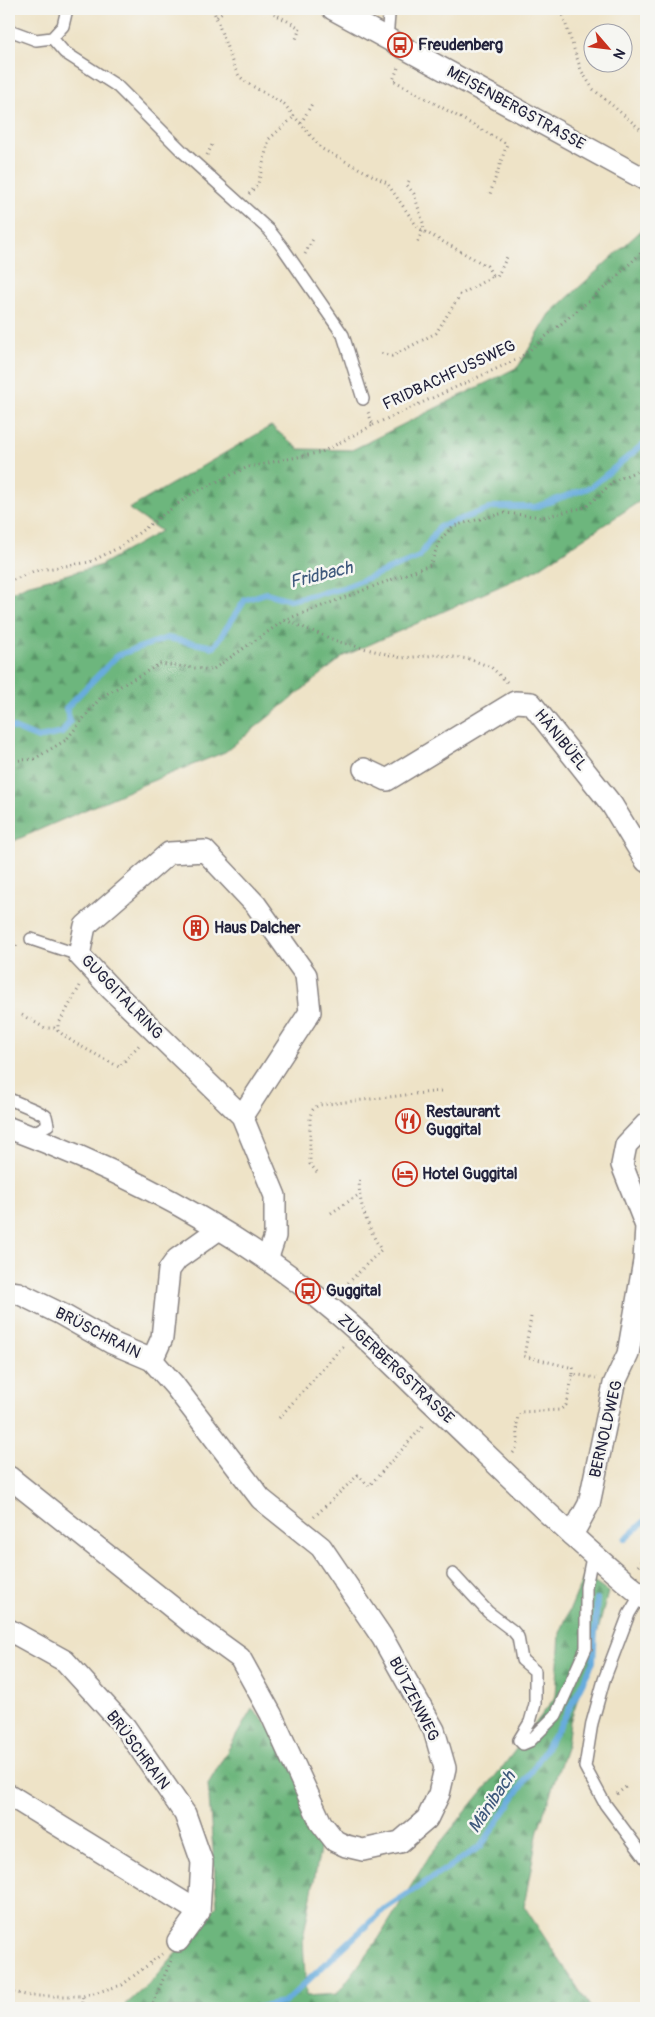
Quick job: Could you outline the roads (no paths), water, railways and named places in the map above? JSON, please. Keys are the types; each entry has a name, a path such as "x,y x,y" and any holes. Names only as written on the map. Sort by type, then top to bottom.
{"street":[{"name":"MEISENBERGSTRASSE","path":"333,9 646,180"},
{"name":"HÄNIBÜEL","path":"364,769 387,780 515,702 531,703 612,805 646,861"},
{"name":"GUGGITALRING","path":"242,1116 310,1012 306,974 256,905 205,851 169,853 85,926 85,962 242,1116 274,1196 275,1236 267,1260"},
{"name":"BERNOLDWEG","path":"572,1535 588,1504 614,1384 628,1354 644,1261 646,1226 622,1165 626,1145 639,1129 646,1124"},
{"name":"ZUGERBERGSTRASSE","path":"9,1128 79,1156 144,1186 219,1229 267,1260 338,1314 370,1342 572,1535 637,1586"},
{"name":"BRÜSCHRAIN","path":"9,1292 18,1293 60,1314 112,1344 152,1360 162,1338 169,1270 177,1259 219,1229"},
{"name":"BÜTZENWEG","path":"9,1477 193,1624 240,1658 271,1714 321,1823 335,1841 363,1850 400,1842 427,1819 439,1794 445,1768 434,1730 376,1629 321,1547 261,1499 174,1385 152,1360"},
{"name":"BRÜSCHRAIN","path":"9,1630 65,1661 124,1728 185,1814 202,1862 199,1912"},
{"path":"9,1794 199,1912 178,1941"}],"lane":[{"path":"9,30 36,40 52,38 63,26 67,9"},
{"path":"387,9 397,44"},
{"path":"52,38 64,52 117,86 268,230 283,248 343,335 362,399"},
{"path":"31,939 85,962"},
{"path":"9,1099 46,1116 48,1125 29,1135"},
{"path":"453,1574 488,1612 513,1631 518,1637 522,1660 535,1671 536,1704 530,1722 519,1740 523,1744 530,1741 556,1715 586,1648 586,1587 595,1554"},
{"path":"637,1586 630,1614 604,1680 592,1723 585,1767 605,1804 646,1859"}],"waterway":[{"name":"Fridbach","path":"9,726 38,738 62,733 70,721 66,708 118,655 167,638 214,647 245,600 266,593 290,600 343,588 419,557 439,527 494,507 535,507 591,487 646,442"},
{"name":"Mänibach","path":"625,1539 646,1520"},
{"name":"Mänibach","path":"254,2008 284,2003 383,1910 481,1846 564,1719 593,1662 597,1599"}],"place":[{"name":"Freudenberg","path":"400,45"},
{"name":"Haus Dalcher","path":"196,928"},
{"name":"Restaurant Guggital","path":"408,1121"},
{"name":"Hotel Guggital","path":"405,1174"},
{"name":"Guggital","path":"308,1291"}]}
